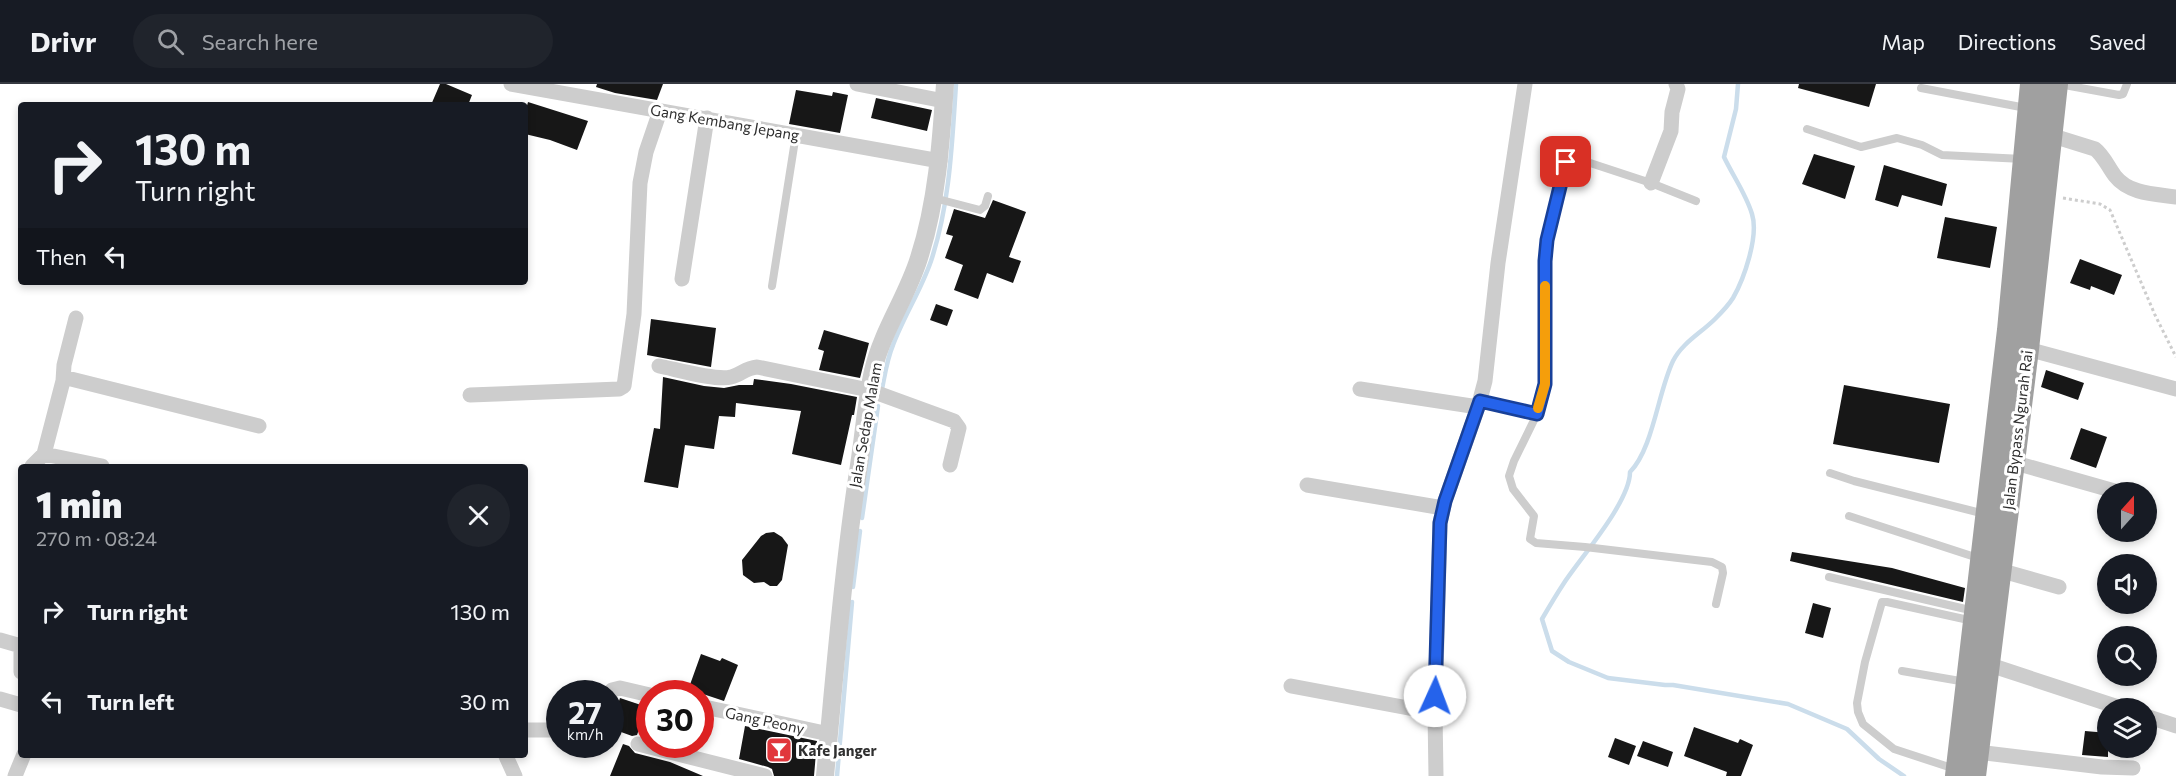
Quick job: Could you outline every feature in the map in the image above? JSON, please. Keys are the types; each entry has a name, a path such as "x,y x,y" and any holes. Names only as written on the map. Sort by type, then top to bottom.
{"highway":[{"name":"Jalan Bypass Ngurah Rai","path":"1963,774 1977,752 1987,664 1991,565 1987,514 2008,341 2032,84"},
{"name":"Jalan Bypass Ngurah Rai","path":"1963,774 1968,683 1976,616 1991,565 2012,462 2057,84"}],"street":[{"name":"Gang Kembang Jepang","path":"511,84 940,161"},
{"path":"857,84 944,93"},
{"path":"1436,776 1439,538 1443,507 1479,404 1489,359 1498,263 1525,84"},
{"path":"1651,183 1671,130 1672,112 1678,89 1676,84"},
{"name":"Jalan Sedap Malam","path":"825,776 843,572 879,394 883,339 919,260 942,201 940,161 944,93"},
{"path":"470,395 619,389 624,386 634,314 640,183 646,152 660,111"},
{"path":"682,279 707,118"},
{"path":"2050,135 2101,153 2116,177 2126,186 2141,192 2176,197"},
{"path":"34,464 44,454 76,318"},
{"path":"2027,349 2176,389"},
{"path":"659,366 719,378 730,377 747,368 757,367 879,394 958,424 950,465"},
{"path":"63,381 72,378 259,426"},
{"path":"1360,388 1479,404"},
{"path":"44,454 92,464"},
{"path":"2012,462 2097,486"},
{"path":"1307,485 1443,507"},
{"path":"1991,565 2059,587"},
{"path":"0,640 18,644"},
{"path":"1987,664 2097,700"},
{"path":"1291,686 1435,713"},
{"path":"0,699 18,704"},
{"name":"Gang Peony","path":"714,709 829,734"},
{"path":"2157,720 2176,726"},
{"path":"528,730 546,730"},
{"path":"1977,752 2102,767 2133,768"},
{"path":"15,776 22,758"},
{"path":"507,758 514,776"},
{"path":"694,758 765,776"}],"lane":[{"path":"2057,84 2119,95 2123,94 2127,84"},
{"path":"1921,88 2029,108"},
{"path":"1807,129 1861,147 1897,138 1922,145 1942,156 2024,159"},
{"path":"772,286 796,134"},
{"path":"1696,201 1651,183 1572,157 1566,162 1547,240 1545,261 1545,384 1537,414 1509,476 1513,489 1534,516 1530,539 1536,543 1717,564 1722,567 1724,573 1716,604"},
{"path":"942,201 981,210 988,196"},
{"path":"1479,404 1537,414"},
{"path":"1830,473 1987,514"},
{"path":"1849,516 1991,565"},
{"path":"1829,577 1976,616"},
{"path":"1963,774 1894,749 1863,724 1857,703 1882,602 1976,616"},
{"path":"1902,670 1968,683"}],"path":[{"path":"2043,194 2100,204 2110,210 2155,315 2176,357"}],"building":[{"path":"440,84 446,84 472,95 469,102 432,102"},
{"path":"597,84 663,84 657,100 615,93 596,87"},
{"path":"1799,84 1876,84 1869,107 1798,88"},
{"path":"796,90 832,96 833,92 848,95 840,133 789,124"},
{"path":"876,98 932,110 927,131 871,118"},
{"path":"528,102 588,121 577,150 528,135"},
{"path":"1814,154 1855,166 1845,199 1802,184"},
{"path":"1884,165 1947,184 1942,206 1902,195 1898,207 1875,200"},
{"path":"993,200 1026,212 1009,257 1021,261 1013,283 987,273 978,299 954,290 963,265 945,258 953,236 946,234 954,209 985,218"},
{"path":"1945,217 1997,227 1990,268 1937,258"},
{"path":"2080,259 2122,275 2114,295 2091,286 2090,290 2070,283"},
{"path":"936,304 953,310 947,326 930,320"},
{"path":"651,319 716,328 711,367 647,355"},
{"path":"824,330 869,343 860,378 819,370 824,351 818,349"},
{"path":"2046,370 2084,383 2078,400 2041,387"},
{"path":"663,377 724,388 753,385 754,379 857,397 841,465 792,454 801,411 736,403 735,417 719,416 714,449 685,445 678,488 644,482 654,428 660,429"},
{"path":"1844,385 1950,404 1939,463 1833,444"},
{"path":"2081,428 2107,437 2096,468 2070,459"},
{"path":"774,532 788,545 782,580 777,586 770,586 764,582 754,583 743,575 742,560 761,536"},
{"path":"1792,552 1892,568 1965,588 1963,602 1790,561"},
{"path":"1813,603 1831,608 1823,638 1805,633"},
{"path":"701,654 720,661 722,658 738,665 724,701 714,698 714,680 692,680"},
{"path":"624,699 636,703 636,735 624,733"},
{"name":"Kafe Janger","path":"745,726 817,741 814,776 774,776 772,769 768,767 739,759"},
{"path":"1694,727 1738,743 1740,739 1753,745 1741,776 1726,776 1727,772 1684,756"},
{"path":"2085,731 2097,732 2097,756 2082,755"},
{"path":"1615,738 1636,746 1629,765 1608,757"},
{"path":"1643,741 1673,752 1668,767 1637,756"},
{"path":"624,744 636,753 636,758 654,758 670,762 703,776 610,776 617,758 624,758"}],"waterway":[{"path":"882,389 891,350 927,272 937,239 949,173 956,84"},
{"path":"1738,84 1736,109 1724,157 1743,192 1754,223 1754,234 1746,269 1729,304 1687,343 1673,361 1650,435 1638,462 1630,472 1622,498 1542,619 1552,651 1569,662 1608,678 1673,685 1788,704 1847,729 1879,759 1904,776"},
{"path":"862,518 878,406"},
{"path":"853,587 860,531"},
{"path":"837,776 852,602"}],"slow traffic":[{"path":"1538,408 1545,384 1545,286"}],"place":[{"name":"Kafe Janger","path":"779,750"}],"route":[{"path":"1435,696 1438,560 1443,507 1480,401 1537,414 1545,384 1547,240 1566,162"}]}
